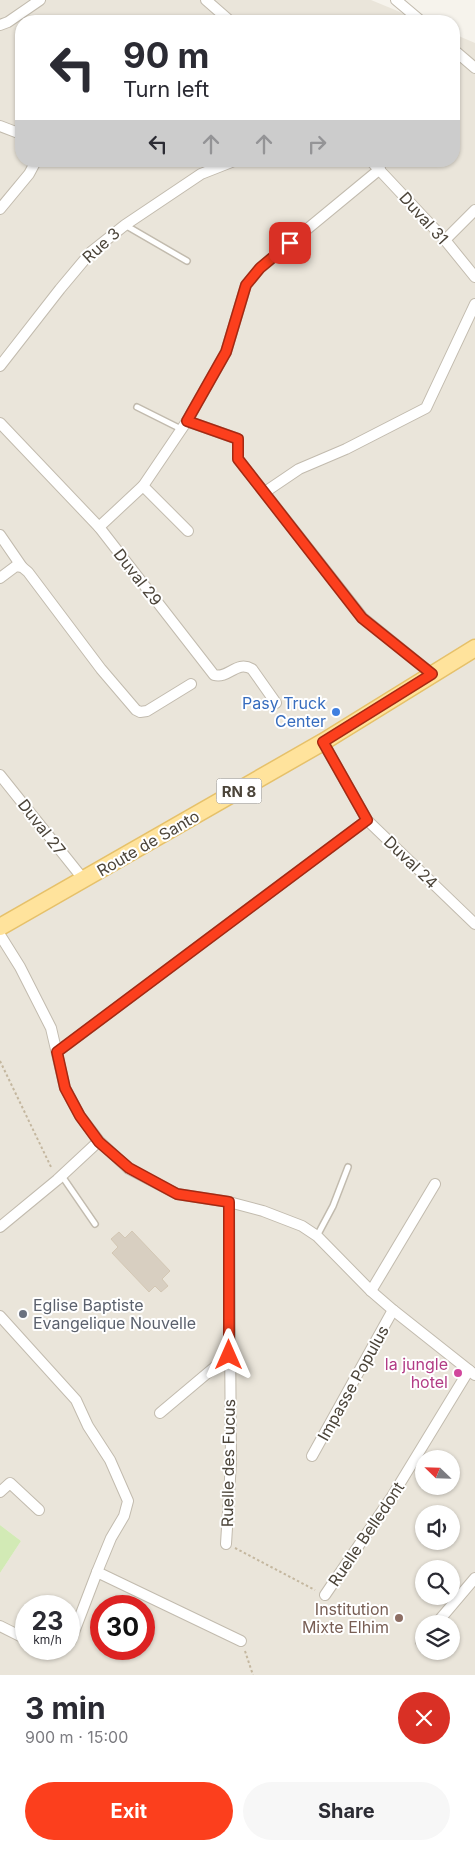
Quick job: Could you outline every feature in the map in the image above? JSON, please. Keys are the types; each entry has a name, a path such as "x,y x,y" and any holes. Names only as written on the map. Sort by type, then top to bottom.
{"main road":[{"name":"Route de Santo","path":"0,926 84,880 323,742 475,648"}],"street":[{"path":"18,15 40,0"},
{"path":"206,0 223,15"},
{"path":"396,0 414,15"},
{"path":"0,25 15,17"},
{"path":"460,55 475,68"},
{"path":"0,126 15,132"},
{"path":"0,209 33,167"},
{"name":"Rue 3","path":"0,366 91,252 125,225 201,174 219,167"},
{"name":"Duval 31","path":"378,167 445,240 475,277"},
{"path":"99,527 143,486 184,425 226,352 246,285 260,268 380,169"},
{"path":"445,240 475,210"},
{"path":"265,492 299,469 346,450 426,408 475,304"},
{"name":"Duval 29","path":"0,423 99,527 214,675 221,676 242,666 247,666 252,669 276,703"},
{"path":"184,425 238,439 238,459 362,618 432,674"},
{"path":"143,486 188,531"},
{"path":"0,535 22,567 28,572 101,669 136,710 140,712 147,711 191,684"},
{"path":"0,578 16,566 22,567"},
{"name":"Duval 24","path":"323,742 367,820 475,924"},
{"name":"Duval 27","path":"0,774 84,880"},
{"path":"57,1052 367,820"},
{"path":"0,935 20,967 51,1028 65,1088 80,1116 99,1142 129,1168 177,1194 229,1202 263,1211 302,1226 317,1236 371,1291 393,1310 472,1372"},
{"path":"0,1226 60,1178 99,1142"},
{"path":"371,1291 435,1184"},
{"name":"Ruelle des Fucus","path":"226,1544 231,1462 229,1202"},
{"name":"Impasse Populus","path":"312,1456 393,1310"},
{"path":"0,1316 76,1400 88,1426 110,1460 128,1501 124,1516 111,1538 80,1616"},
{"path":"160,1414 229,1355"},
{"name":"Ruelle Belledont","path":"325,1595 391,1498 472,1372"},
{"path":"0,1492 10,1483 39,1510"},
{"path":"96,1572 241,1641"},
{"path":"444,1615 475,1578"},
{"path":"0,1626 15,1634"}],"lane":[{"path":"125,225 187,261"},
{"path":"137,407 184,425"},
{"path":"317,1236 333,1206 348,1167"},
{"path":"60,1178 95,1224"}],"path":[{"path":"0,1061 60,1178"},
{"path":"226,1544 325,1595"},
{"path":"241,1641 253,1675"}],"shaded area":[{"path":"0,0 371,0 407,15 15,15 15,167 460,167 460,37 475,43 475,1675 0,1675 0,1573 21,1541 0,1525"}],"green space":[{"path":"0,1525 21,1541 0,1573"}],"building":[{"path":"132,1231 170,1271 162,1279 168,1286 161,1292 155,1286 149,1292 112,1253 118,1247 111,1239 119,1232 125,1238"}],"place":[{"name":"Pasy Truck Center","path":"336,712"},
{"name":"Eglise Baptiste Evangelique Nouvelle","path":"23,1314"},
{"name":"la jungle hotel","path":"458,1373"},
{"name":"Institution Mixte Elhim","path":"399,1618"}],"route":[{"path":"229,1355 229,1202 177,1194 129,1168 99,1142 80,1116 65,1088 57,1052 367,820 323,742 432,674 362,618 238,459 238,439 187,421 226,352 246,285 260,268 290,243"}]}
